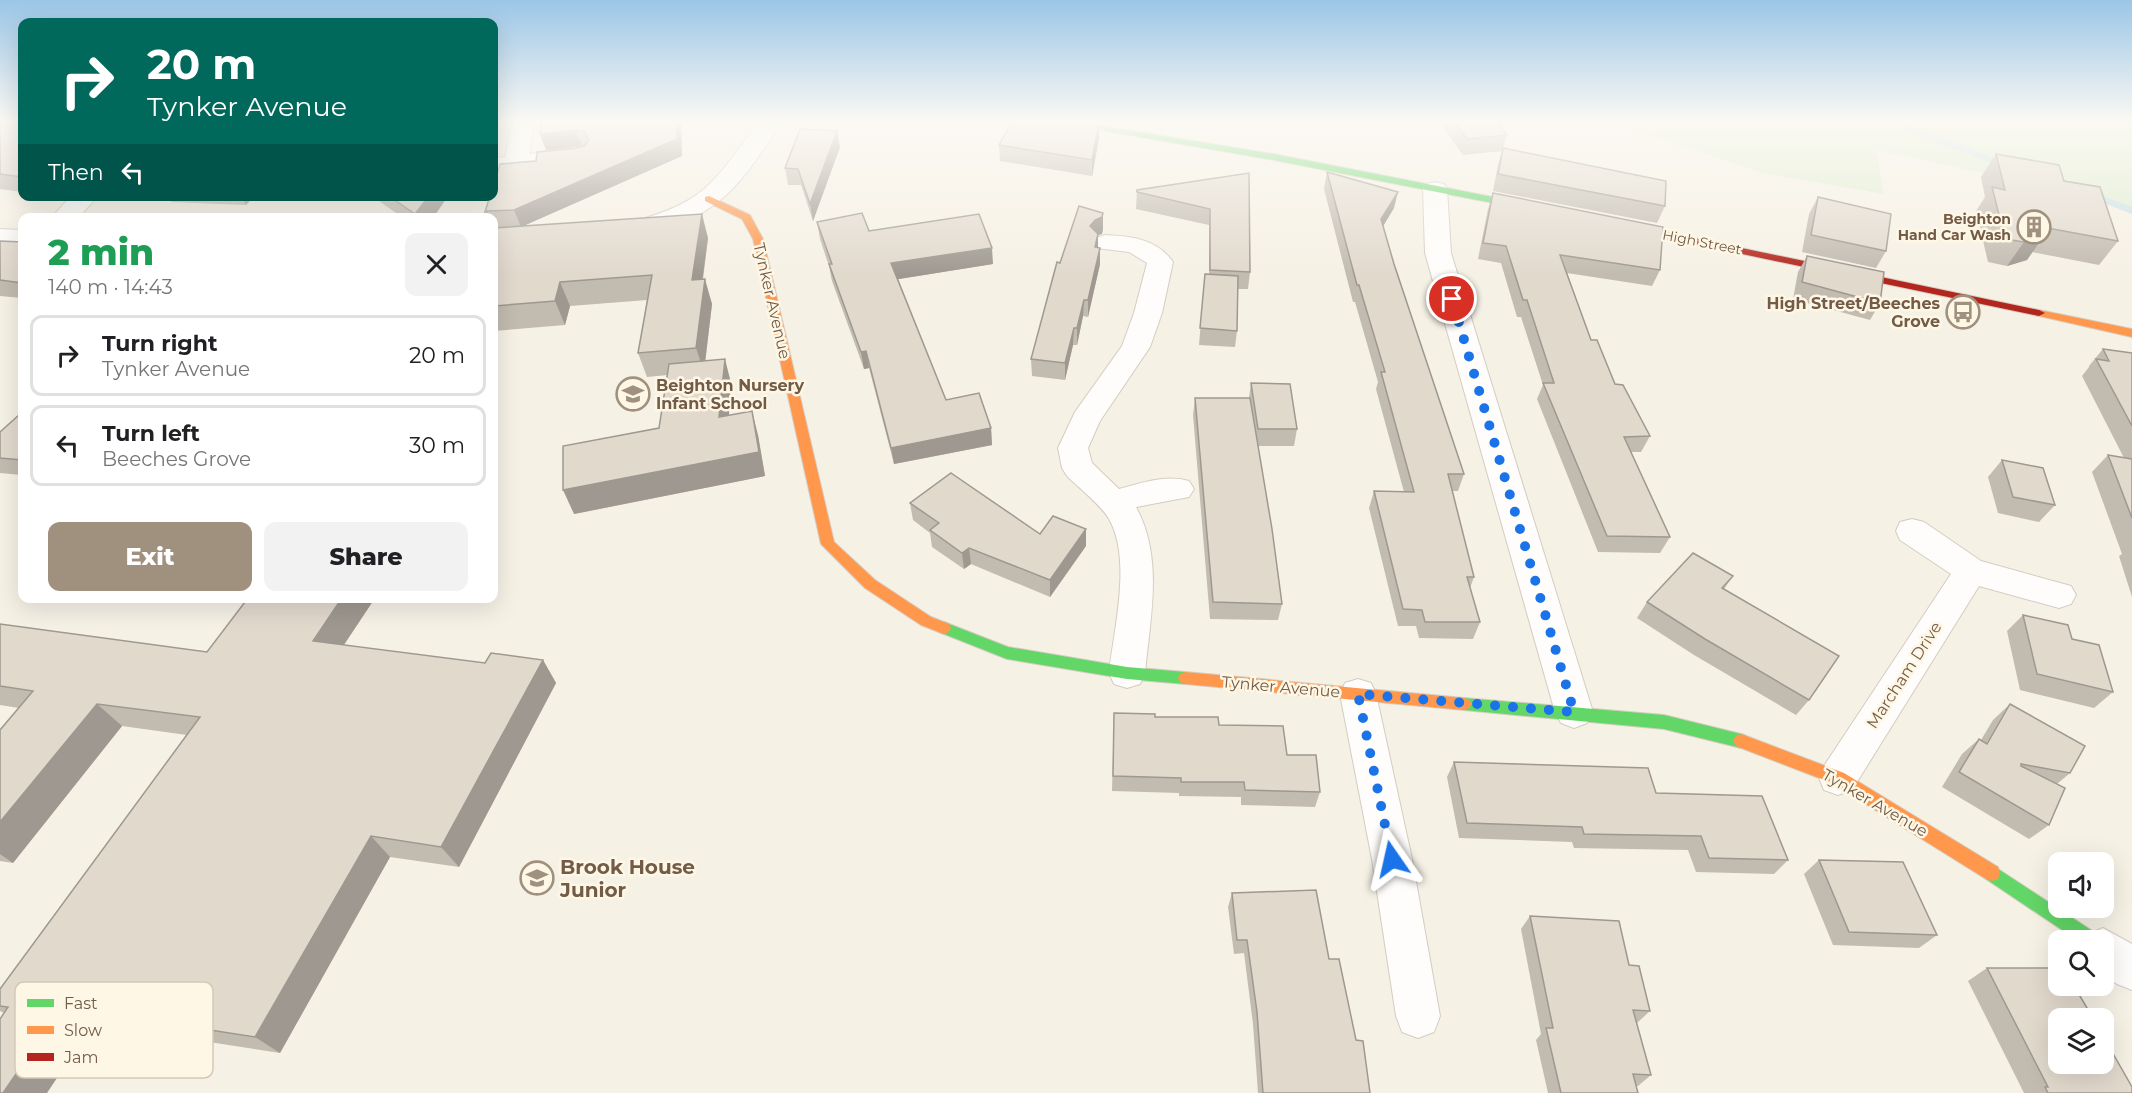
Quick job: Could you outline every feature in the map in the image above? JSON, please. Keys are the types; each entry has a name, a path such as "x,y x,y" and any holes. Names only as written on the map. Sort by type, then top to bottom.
{"street":[{"path":"615,231 672,219 709,199 732,173"},
{"path":"1355,173 1549,211"},
{"path":"1435,189 1438,253 1574,712"},
{"name":"Tynker Avenue","path":"709,199 746,217 758,239 828,544 870,584 926,621 1007,653 1127,674 1574,712 1664,722 1751,744 1838,778 2006,882 2076,930"},
{"path":"68,213 81,201"},
{"name":"High Street","path":"1606,222 2132,333"},
{"path":"0,237 18,238"},
{"path":"1105,243 1136,245 1150,250 1160,262 1148,313 1136,347 1086,419 1073,448 1078,468 1122,511 1134,540 1137,582 1127,674"},
{"path":"1113,502 1141,494 1178,489"},
{"path":"1912,531 1971,571 2059,595"},
{"name":"Marcham Drive","path":"1838,778 1971,571"},
{"path":"1358,694 1392,859 1418,1016"},
{"path":"2114,957 2132,969"}],"green space":[{"path":"1763,173 1880,173 1883,194"},
{"path":"1984,173 2132,173 2132,207"}],"building":[{"path":"18,173 18,176 0,174"},
{"path":"498,173 599,173 514,210 485,213 488,201 498,201"},
{"path":"799,173 821,173 810,204"},
{"path":"1249,173 1250,272 1210,270 1210,209 1137,192 1137,190"},
{"path":"1327,173 1398,192 1381,219 1464,474 1448,474 1474,577 1467,577 1480,622 1425,622 1422,610 1403,609 1374,491 1414,492 1381,372 1385,372 1359,285 1357,285"},
{"path":"1627,173 1666,181 1665,206 1498,174"},
{"path":"2001,173 2062,173 2064,181 2100,187 2118,241 2042,227 2044,236 2024,242 2005,239 1992,187 2005,190"},
{"path":"1493,193 1663,227 1660,270 1560,255 1591,340 1597,340 1615,384 1623,385 1650,436 1624,437 1670,537 1607,536 1543,383 1554,383 1527,300 1523,300 1506,246 1483,243"},
{"path":"1818,197 1891,214 1886,251 1811,235"},
{"path":"396,201 425,201 414,213"},
{"path":"1079,206 1103,213 1102,217 1090,226 1098,234 1095,247 1100,248 1088,300 1084,300 1065,363 1031,359 1057,262 1060,263"},
{"path":"862,213 869,231 979,214 992,248 891,263 946,400 979,393 991,428 891,448 866,351 861,352 829,264 832,264 817,222"},
{"path":"702,214 692,280 705,279 696,348 638,353 652,275 560,282 555,301 498,306 498,228"},
{"path":"0,241 18,242 18,282 0,280"},
{"path":"1807,256 1884,272 1880,303 1802,282"},
{"path":"1205,274 1238,276 1237,331 1200,328"},
{"path":"2103,349 2132,353 2132,426 2096,359 2109,361"},
{"path":"725,359 719,417 752,411 759,452 563,490 563,446 659,428 669,364"},
{"path":"1251,383 1290,384 1297,429 1258,429"},
{"path":"1195,398 1250,398 1282,604 1213,602"},
{"path":"18,416 18,460 0,458 0,432"},
{"path":"2108,455 2132,459 2132,518"},
{"path":"2002,460 2043,468 2055,505 2013,497"},
{"path":"951,473 1040,534 1053,516 1086,529 1050,580 969,548 962,553 930,530 939,523 910,503"},
{"path":"1693,553 1733,576 1722,588 1839,656 1809,700 1647,602"},
{"path":"244,603 339,603 313,641 485,663 491,653 543,660 441,847 371,836 255,1037 213,1030 213,982 15,982 15,1076 3,1093 0,1093 0,1019 8,1007 0,1006 0,989 200,717 97,704 0,822 0,730 33,691 0,686 0,624 207,652"},
{"path":"2023,615 2068,625 2072,639 2099,645 2113,692 2037,674"},
{"path":"2010,704 2085,746 2070,773 2021,764 2065,788 2049,825 1959,772 1979,739 1987,744"},
{"path":"1114,713 1155,714 1155,717 1218,717 1219,725 1283,726 1287,755 1316,755 1320,792 1245,790 1244,782 1181,782 1181,778 1113,776"},
{"path":"1454,762 1648,768 1656,793 1762,796 1788,860 1709,858 1701,836 1584,834 1582,827 1467,823"},
{"path":"1819,860 1903,862 1937,935 1849,932"},
{"path":"1316,890 1329,959 1339,959 1356,1040 1363,1041 1370,1093 1263,1093 1257,1012 1247,940 1237,940 1232,893"},
{"path":"1530,916 1619,921 1629,965 1639,966 1650,1011 1633,1010 1651,1075 1633,1074 1638,1093 1561,1093 1546,1028 1553,1028"},
{"path":"1987,968 2048,968 2048,996 2080,996 2087,1008 2048,1008 2048,1074 2114,1074 2114,1055 2132,1087 2132,1093 2048,1093 2045,1087 2048,1087"}],"waterway":[{"path":"2087,193 2132,211"}],"traffic: fast":[{"path":"1356,173 1534,208"},
{"path":"944,628 1007,653 1127,673 1185,678"},
{"path":"1464,704 1664,722 1741,741"},
{"path":"1992,873 2076,930"}],"traffic: slow":[{"path":"709,199 746,217 758,239 828,544 870,584 926,621 944,628"},
{"path":"2039,313 2132,333"},
{"path":"1185,678 1464,704"},
{"path":"1741,741 1838,778 1992,873"}],"traffic: jam":[{"path":"1617,225 2039,313"}],"place":[{"name":"Beighton Hand Car Wash","path":"2034,227"},
{"name":"High Street/Beeches Grove","path":"1963,312"},
{"name":"Beighton Nursery Infant School","path":"633,394"},
{"name":"Brook House Junior","path":"537,878"}],"route":[{"path":"1392,859 1358,694 1574,712 1452,299"}]}
